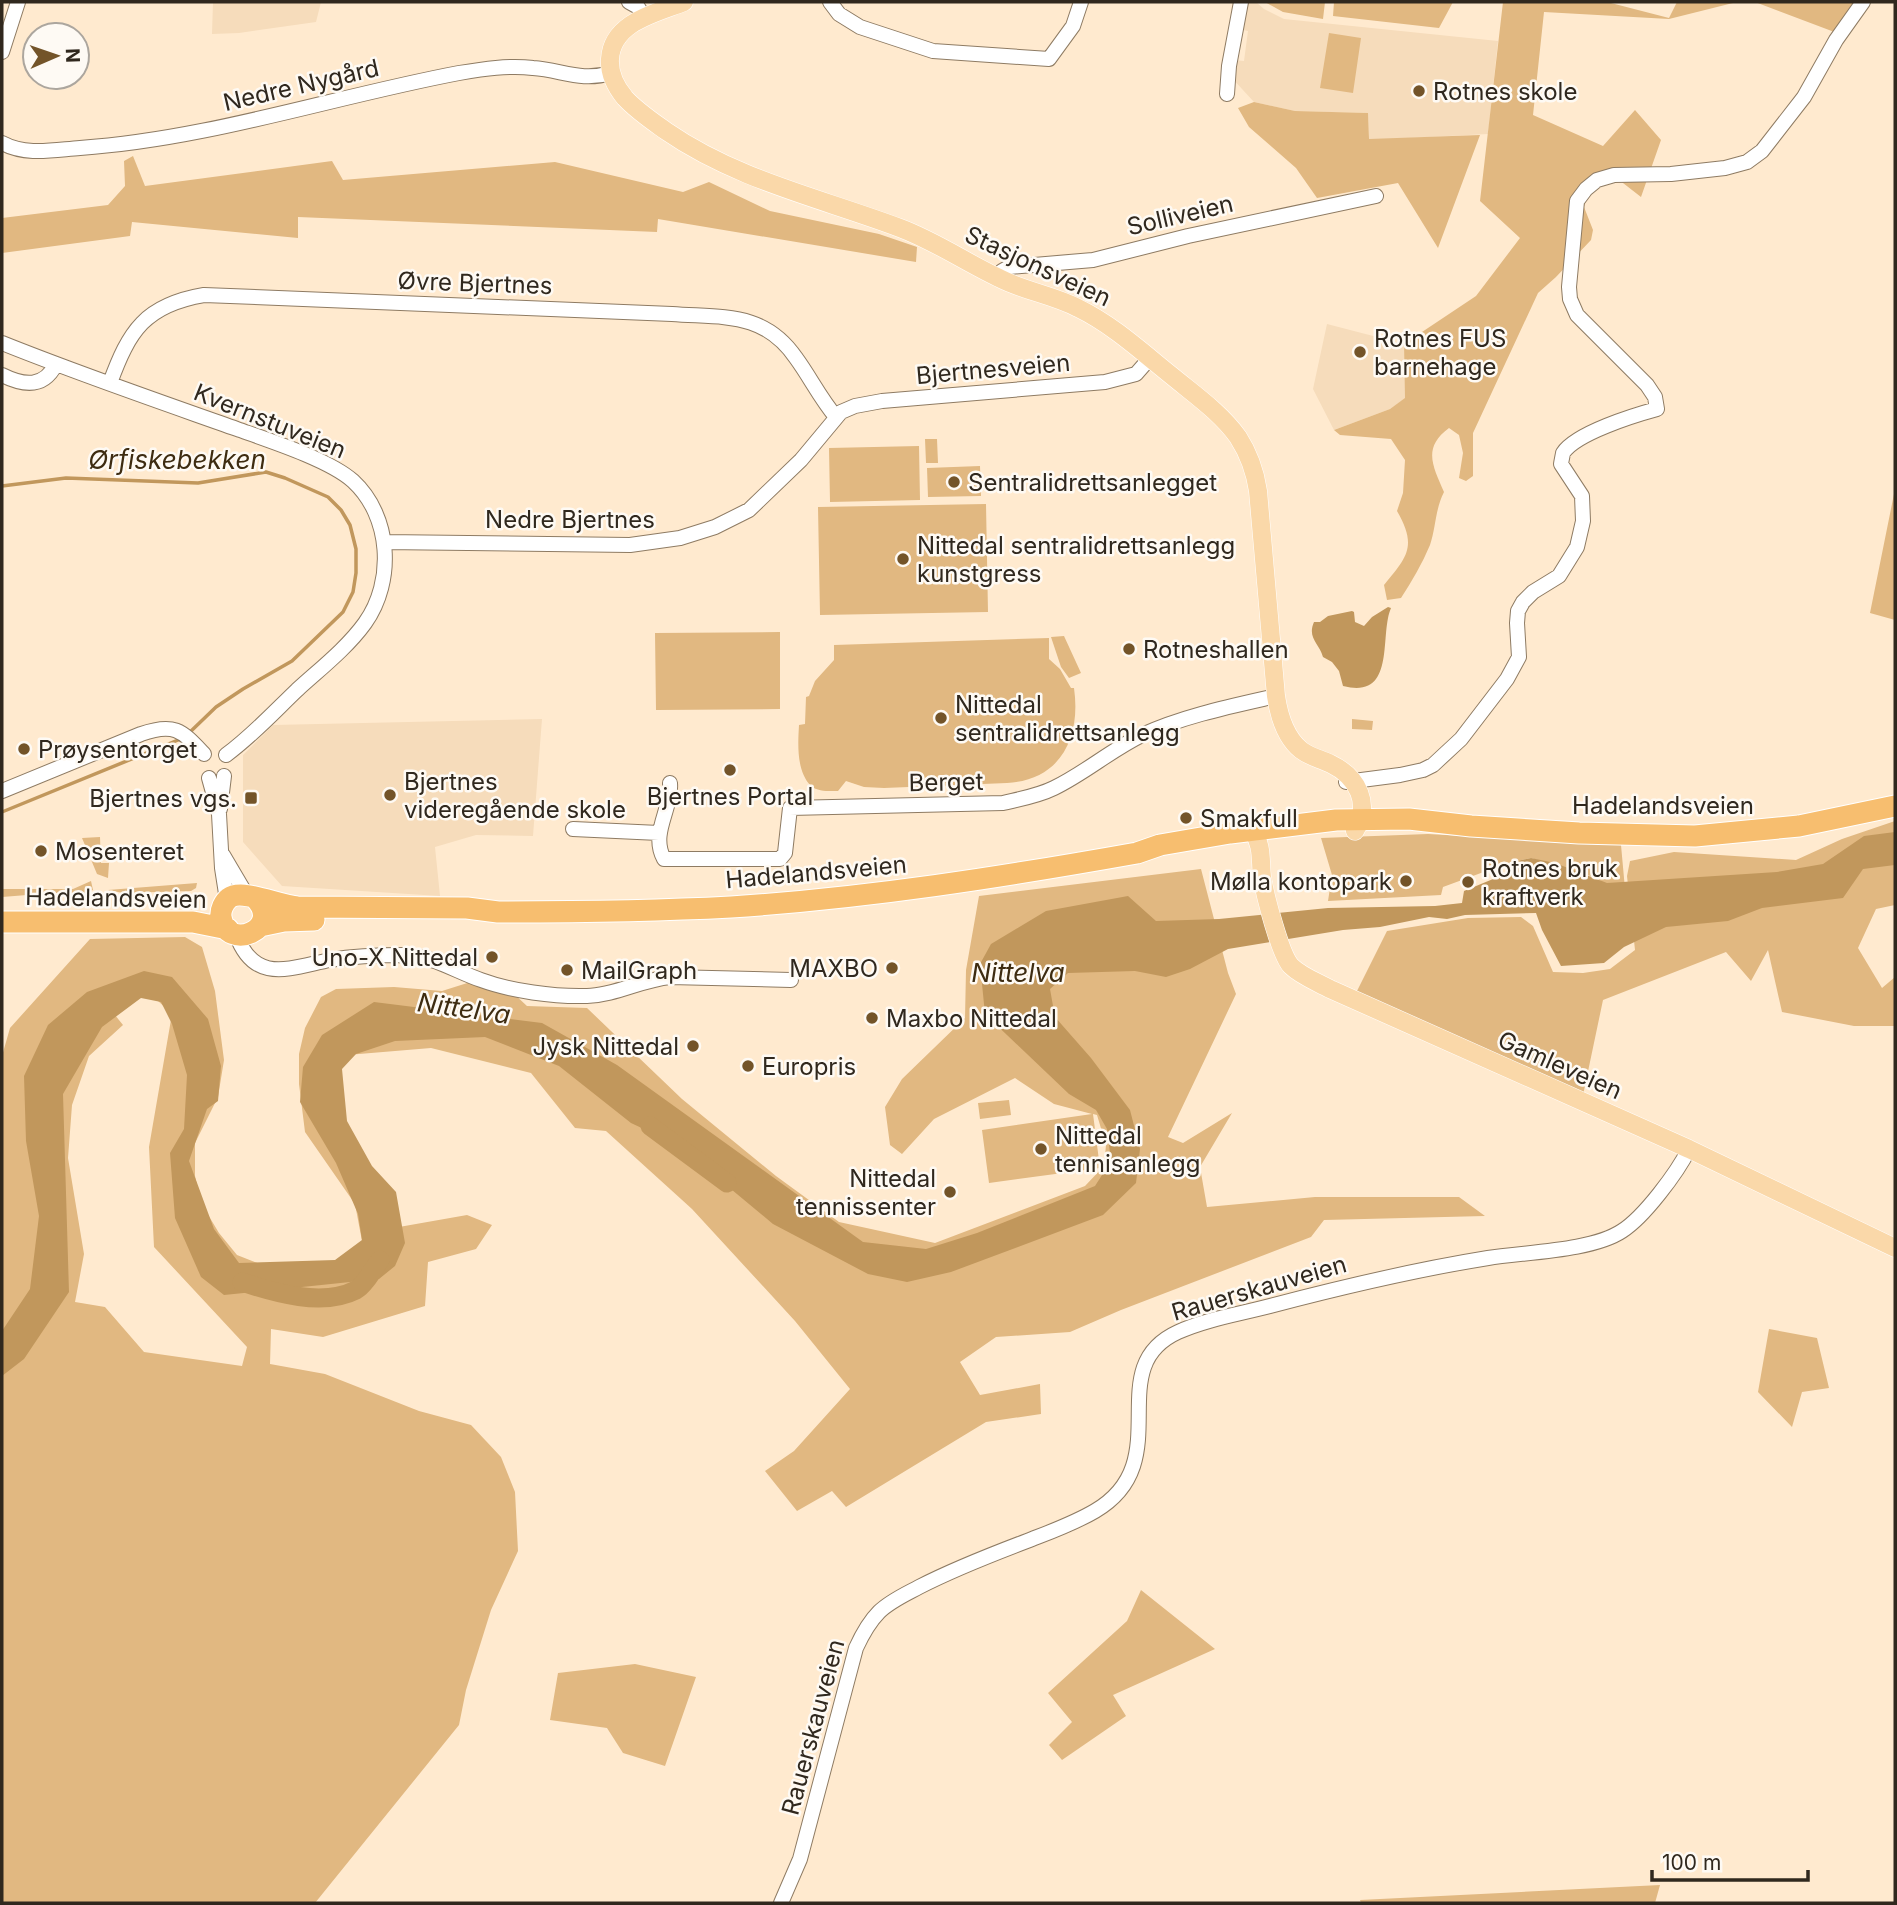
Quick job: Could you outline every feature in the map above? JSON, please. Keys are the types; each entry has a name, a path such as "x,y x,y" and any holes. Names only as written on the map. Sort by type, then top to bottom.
{"highway":[{"name":"Hadelandsveien","path":"2,912 188,909 208,907 238,898 298,907 467,908 498,912 669,909 803,901 970,882 1137,853 1163,853 1356,823 1471,826 1633,836 1713,835 1799,827 1895,807"},
{"path":"238,898 262,909 263,918 244,930 221,915 238,898"},
{"name":"Hadelandsveien","path":"2,922 193,922 244,930 296,921 462,919 498,912"}],"main road":[{"path":"611,73 611,51 617,38 629,26 644,17 684,2"},
{"name":"Stasjonsveien","path":"611,73 623,95 641,113 708,156 781,188 911,232 998,278 1075,306 1111,328 1216,413 1233,431 1250,458 1258,491 1276,696 1284,726 1296,745 1309,755 1332,764 1347,779"},
{"path":"1347,779 1360,795 1356,823"},
{"name":"Gamleveien","path":"1254,838 1254,863 1262,876 1286,960 1295,970 1330,989 1689,1149 1895,1248"}],"street":[{"path":"2,52 18,2"},
{"path":"629,2 638,7 644,17"},
{"path":"830,2 839,14 852,23 933,51 1049,59 1073,26 1081,2"},
{"path":"1227,94 1229,66 1241,2"},
{"path":"1347,779 1423,770 1440,759 1461,739 1516,666 1520,644 1518,611 1522,601 1559,576 1577,547 1583,521 1581,496 1561,464 1563,454 1601,428 1657,409 1655,397 1647,385 1577,315 1570,299 1577,201 1597,180 1614,175 1671,174 1725,168 1747,162 1762,152 1804,97 1836,40 1863,2"},
{"name":"Nedre Nygård","path":"2,143 17,150 36,151 128,145 469,71 526,67 587,78 611,73"},
{"name":"Solliveien","path":"998,278 1002,271 1009,267 1093,260 1132,248 1376,196"},
{"name":"Øvre Bjertnes","path":"110,383 127,341 139,325 169,305 204,296 672,314 746,321 771,331 791,351 836,417"},
{"name":"Kvernstuveien","path":"2,343 262,438 339,471 353,481 368,499 384,542 382,584 375,607 365,623 305,683 226,755"},
{"name":"Bjertnesveien","path":"836,417 848,408 872,402 1112,381 1136,374 1150,358"},
{"path":"2,375 17,382 33,384 45,379 57,364"},
{"name":"Nedre Bjertnes","path":"384,542 611,545 647,544 680,538 728,521 758,502 801,460 836,417"},
{"name":"Berget","path":"659,833 658,845 664,859 779,859 785,853 790,808 1003,803 1056,787 1142,735 1199,716 1276,696"},
{"path":"2,791 150,731 167,728 178,730 204,754"},
{"path":"217,777 222,854 238,898"},
{"path":"573,829 659,833 670,795 670,783"},
{"path":"244,930 246,956 270,970 282,971 342,958 407,955 435,961 489,983 573,996 606,994 670,977 791,980"},
{"name":"Rauerskauveien","path":"781,1903 800,1859 856,1648 869,1624 887,1606 945,1574 1080,1519 1109,1502 1129,1479 1136,1463 1139,1446 1139,1385 1149,1355 1161,1342 1198,1325 1354,1283 1488,1258 1578,1245 1610,1237 1638,1217 1674,1173 1689,1149"}],"shaded area":[{"path":"213,2 321,2 316,22 239,33 212,34"},
{"path":"1245,2 1256,2 1284,19 1498,41 1488,134 1369,140 1368,113 1295,111 1254,102 1231,77 1233,60 1244,61 1248,31 1239,29"},
{"path":"1265,2 1325,2 1323,19 1283,12"},
{"path":"1334,2 1453,2 1439,28 1333,16"},
{"path":"1503,2 1607,2 1669,18 1677,2 1737,2 1669,19 1544,12 1533,115 1603,146 1635,110 1661,140 1641,197 1614,176 1589,190 1584,207 1593,230 1591,240 1538,293 1473,433 1473,476 1466,481 1459,478 1463,453 1459,435 1449,428 1435,443 1432,458 1444,492 1430,545 1401,598 1387,600 1384,585 1399,566 1407,550 1407,533 1397,511 1403,493 1405,460 1391,439 1340,435 1334,430 1390,409 1405,398 1404,344 1476,296 1520,238 1480,201"},
{"path":"1755,2 1859,2 1837,33"},
{"path":"1329,33 1361,38 1353,93 1320,88"},
{"path":"1254,102 1295,111 1368,113 1369,139 1480,135 1438,248 1398,183 1317,198 1296,168 1249,127 1238,108"},
{"path":"133,156 145,186 332,161 343,180 555,162 683,192 709,182 770,211 879,234 917,247 916,262 658,219 657,232 298,217 298,238 132,222 130,236 2,253 2,218 108,205 125,186 124,161"},
{"path":"1327,324 1404,344 1406,398 1390,409 1334,430 1313,389"},
{"path":"925,439 937,439 938,463 926,463"},
{"path":"919,446 920,500 830,502 829,448"},
{"name":"Sentralidrettsanlegget","path":"980,466 981,496 928,497 927,468"},
{"path":"1895,489 1895,620 1870,613"},
{"name":"Nittedal sentralidrettsanlegg kunstgress","path":"986,504 988,612 820,615 818,507"},
{"path":"780,632 780,709 656,710 655,633"},
{"path":"1064,636 1081,673 1069,678 1061,667 1051,637"},
{"path":"1049,638 1049,659 1060,669 1071,688 1074,688 1075,706 1074,723 1064,752 1042,774 1007,783 884,788 864,787 846,781 838,791 817,789 806,780 799,757 799,725 805,724 806,697 809,696 815,681 834,660 834,645"},
{"name":"Bjertnes videregående skole","path":"542,719 533,836 476,835 435,847 440,896 282,886 243,842 243,755 273,725"},
{"path":"1352,719 1373,721 1372,730 1352,729"},
{"path":"1895,821 1895,905 1876,909 1858,948 1882,988 1895,977 1895,1026 1854,1026 1782,1012 1768,950 1751,981 1726,952 1603,1000 1582,1100 1354,997 1387,931 1468,918 1521,917 1533,926 1553,972 1583,973 1610,969 1635,950 1627,876 1630,861 1674,852 1796,860 1842,839"},
{"path":"1428,834 1621,845 1625,889 1609,888 1597,878 1531,858 1508,863 1443,887 1441,895 1328,901 1332,875 1321,838"},
{"path":"100,837 101,863 109,863 108,878 97,874 82,838"},
{"path":"1201,869 1236,994 1168,1137 1183,1143 1232,1113 1200,1167 1207,1207 1315,1197 1459,1197 1485,1216 1324,1220 1311,1237 1070,1332 996,1337 960,1362 980,1395 1040,1384 1041,1414 986,1422 846,1507 832,1491 797,1511 765,1471 794,1451 850,1389 795,1321 692,1209 606,1131 575,1128 531,1073 431,1048 335,1056 324,1109 399,1227 467,1215 492,1225 476,1249 428,1262 425,1306 323,1337 271,1329 270,1364 325,1374 419,1411 471,1425 501,1457 515,1492 518,1551 491,1610 466,1690 459,1725 315,1903 2,1903 2,1056 10,1028 90,939 185,937 202,947 215,991 224,1060 218,1097 195,1143 195,1176 201,1203 219,1233 237,1255 260,1264 335,1267 362,1241 355,1204 305,1132 299,1084 299,1054 305,1028 321,997 336,989 394,987 442,991 480,979 513,993 527,1006 587,1008 682,1099 776,1176 839,1222 935,1243 1085,1186 1104,1166 1106,1145 1097,1115 1093,1114 1100,1168 989,1183 982,1130 1092,1114 1054,1104 1015,1078 934,1119 902,1154 890,1145 885,1107 902,1079 965,1018 966,970 979,896","holes":["140,984 172,1014 149,1147 154,1247 247,1347 242,1366 144,1352 105,1307 75,1302 84,1254 68,1158 72,1105 89,1056 123,1025 102,999"]},
{"path":"91,881 93,890 84,893 2,897 2,889 73,889"},
{"path":"197,883 196,888 191,891 123,893 108,890"},
{"path":"1009,1100 1011,1115 980,1119 978,1103"},
{"path":"1769,1329 1817,1338 1829,1388 1802,1392 1792,1427 1758,1392"},
{"path":"1141,1590 1215,1649 1113,1695 1126,1716 1062,1760 1049,1745 1072,1722 1048,1693 1127,1621"},
{"path":"635,1664 696,1677 665,1766 623,1753 607,1728 550,1720 558,1673"},
{"path":"1660,1885 1655,1903 1361,1903 1360,1900"}],"water":[{"path":"1388,607 1391,608 1379,675 1372,684 1360,688 1343,686 1339,671 1332,662 1323,657 1314,640 1314,622 1352,611 1355,622 1364,626"},
{"name":"Nittelva","path":"1895,832 1895,865 1863,869 1843,898 1762,908 1728,921 1666,927 1624,947 1604,963 1561,966 1536,913 1465,915 1447,919 1429,917 1380,927 1343,930 1228,949 1190,969 1166,977 1135,971 1068,973 1050,989 1055,1017 1091,1058 1130,1110 1140,1149 1136,1183 1103,1215 951,1272 907,1282 868,1274 773,1224 678,1145 631,1123 559,1066 485,1037 395,1041 356,1054 342,1069 347,1121 372,1166 396,1192 405,1243 395,1266 379,1279 224,1295 201,1277 175,1218 170,1153 184,1129 187,1075 172,1024 161,1002 141,998 102,1027 63,1094 69,1292 24,1359 2,1376 2,1331 30,1289 39,1216 26,1141 24,1076 48,1025 87,992 144,971 172,977 208,1019 221,1066 218,1101 207,1109 189,1161 214,1229 239,1263 335,1260 362,1240 358,1214 336,1163 300,1102 303,1067 322,1035 374,1002 542,1023 617,1065 863,1242 926,1249 977,1233 1095,1186 1111,1161 1107,1129 1096,1110 1069,1094 985,1014 980,964 991,944 1046,911 1128,896 1156,921 1219,919 1328,908 1435,906 1462,903 1464,891 1510,872 1508,863 1531,858 1555,863 1607,883 1777,872 1823,864 1864,836"}],"waterway":[{"name":"Ørfiskebekken","path":"2,486 66,478 198,483 266,472 328,497 341,510 350,525 356,549 353,592 343,612 292,661 216,707 189,733"},
{"name":"Ørfiskebekken","path":"2,812 183,738"},
{"name":"Nittelva","path":"650,1126 727,1183"},
{"name":"Nittelva","path":"242,1282 284,1294 314,1298 343,1295 359,1288 380,1260"}],"place":[{"name":"Rotnes skole","path":"1419,91"},
{"name":"Rotnes FUS barnehage","path":"1360,352"},
{"name":"Sentralidrettsanlegget","path":"954,482"},
{"name":"Nittedal sentralidrettsanlegg kunstgress","path":"903,559"},
{"name":"Rotneshallen","path":"1129,649"},
{"name":"Nittedal sentralidrettsanlegg","path":"941,718"},
{"name":"Prøysentorget","path":"24,749"},
{"name":"Bjertnes Portal","path":"730,770"},
{"name":"Bjertnes videregående skole","path":"390,795"},
{"name":"Bjertnes vgs.","path":"251,798"},
{"name":"Smakfull","path":"1186,818"},
{"name":"Mosenteret","path":"41,851"},
{"name":"Mølla kontopark","path":"1406,881"},
{"name":"Rotnes bruk kraftverk","path":"1468,882"},
{"name":"Uno-X Nittedal","path":"492,957"},
{"name":"MAXBO","path":"892,968"},
{"name":"MailGraph","path":"567,970"},
{"name":"Maxbo Nittedal","path":"872,1018"},
{"name":"Jysk Nittedal","path":"693,1046"},
{"name":"Europris","path":"748,1066"},
{"name":"Nittedal tennisanlegg","path":"1041,1149"},
{"name":"Nittedal tennissenter","path":"950,1192"}]}
